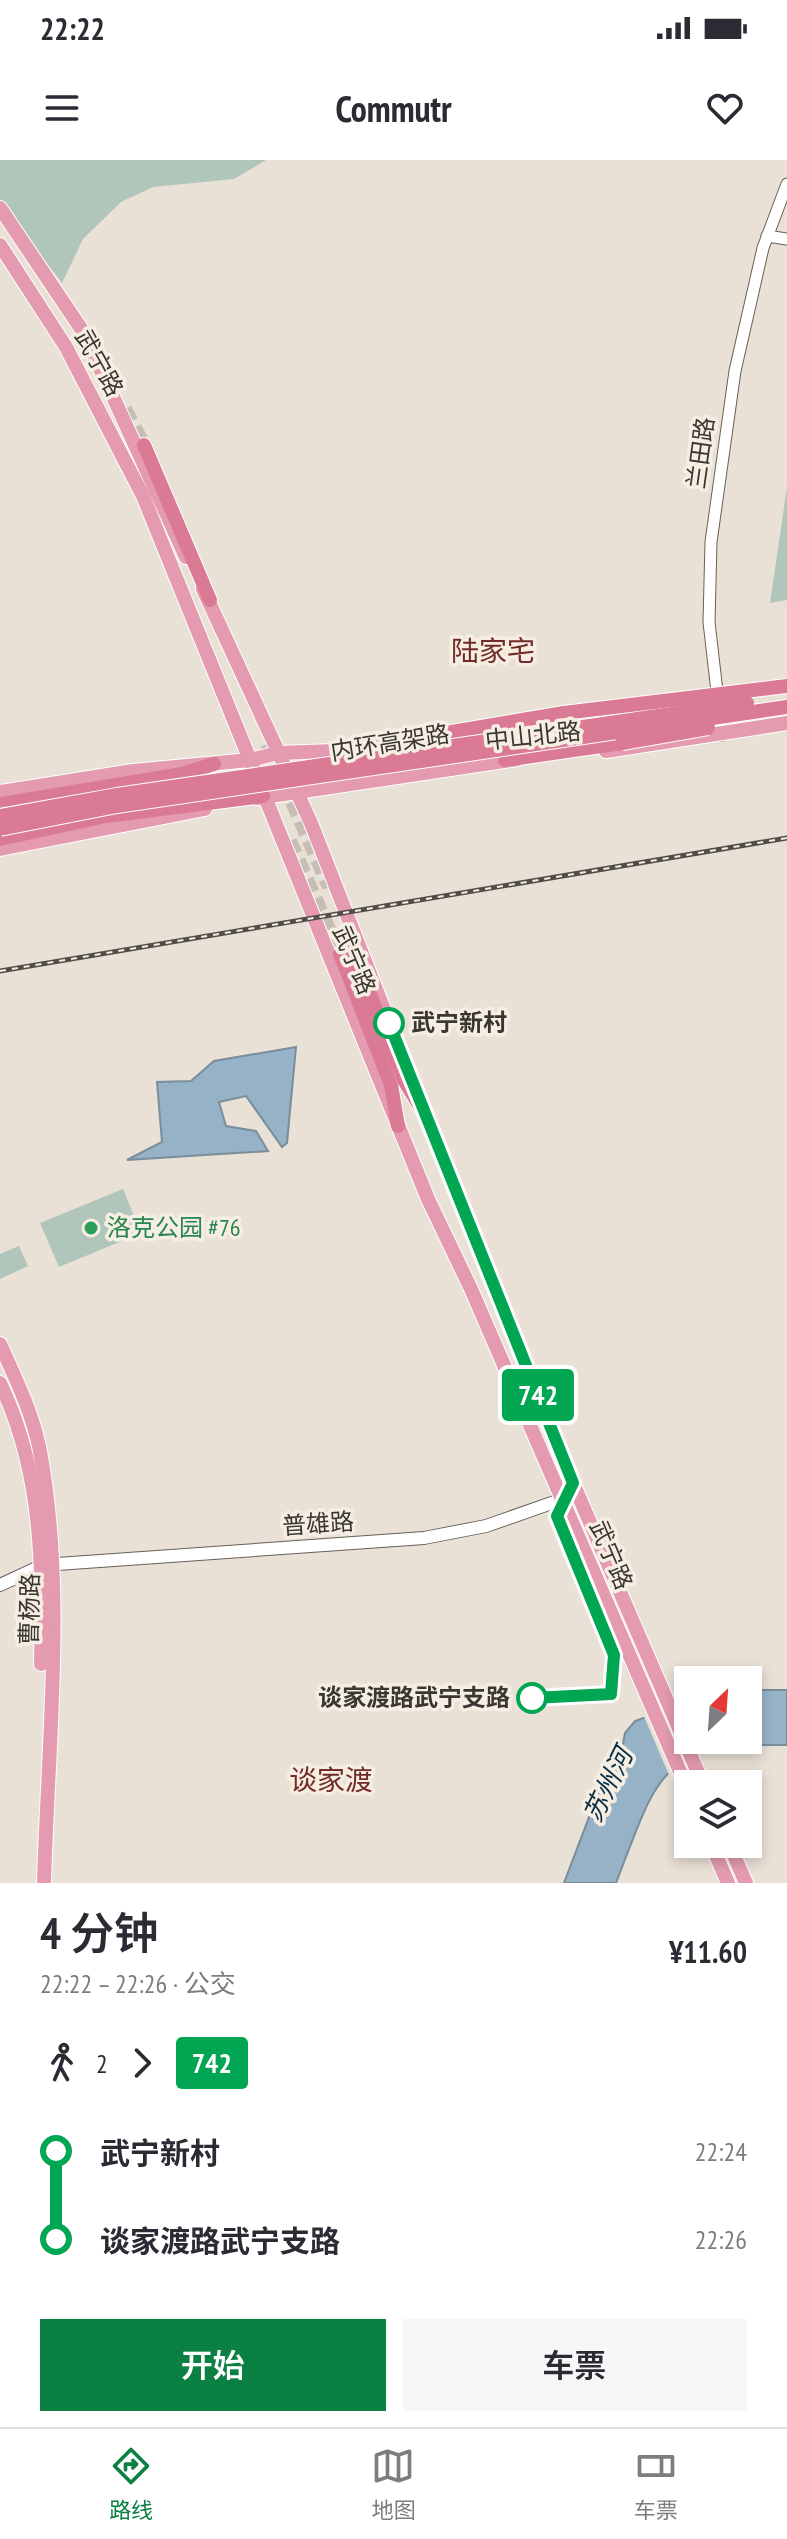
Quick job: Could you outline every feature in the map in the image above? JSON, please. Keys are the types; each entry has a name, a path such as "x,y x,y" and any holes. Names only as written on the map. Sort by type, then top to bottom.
{"highway":[{"path":"144,445 210,600"},
{"path":"428,736 564,713 787,685"},
{"name":"内环高架路","path":"0,816 117,795 787,698"},
{"name":"内环高架路","path":"0,829 133,804 787,707"},
{"path":"505,760 787,715"},
{"path":"0,804 133,783 214,764"},
{"path":"0,839 106,816 263,796"},
{"path":"398,1126 391,1085 346,952 404,1080 424,1113"}],"main road":[{"name":"武宁路","path":"0,208 84,333 173,533 210,600 296,790 351,921 424,1113 573,1483 697,1770"},
{"name":"武宁路","path":"0,245 66,347 130,471 428,1199 574,1523 679,1770"},
{"name":"中山北路","path":"0,792 133,771 250,760 278,753 334,751 787,685"},
{"name":"中山北路","path":"0,849 296,790 505,760 643,748 787,723"},
{"name":"曹杨路","path":"0,1344 26,1401 39,1447 46,1569 44,1883"},
{"name":"曹杨路","path":"0,1383 28,1453 46,1569 36,1883"},
{"path":"563,1499 573,1483"},
{"name":"普雄路","path":"46,1569 77,1562 424,1538 486,1526 563,1499"},
{"path":"0,1585 46,1569"},
{"path":"0,1594 46,1569"},
{"path":"717,1858 728,1883"},
{"path":"735,1858 746,1883"}],"street":[{"name":"兰田路","path":"722,735 709,622 711,542 735,371 767,236 787,184"},
{"path":"767,236 787,239"}],"green space":[{"path":"0,160 266,160 234,179 153,187 121,202 83,239 62,283 0,203"},
{"path":"787,487 787,600 770,603 786,494"},
{"name":"洛克公园 #76","path":"123,1189 141,1233 59,1267 40,1223"},
{"path":"19,1246 28,1266 0,1279 0,1254"}],"water":[{"path":"296,1047 287,1143 282,1147 246,1096 219,1102 226,1126 256,1131 268,1151 127,1160 162,1142 157,1082 191,1081 214,1061"},
{"path":"762,1690 787,1690 787,1745 762,1746"},
{"name":"苏州河","path":"674,1707 674,1754 703,1754 687,1759 669,1773 655,1791 616,1883 564,1883 602,1783 622,1749 625,1733 635,1721"}],"pier":[{"path":"674,1703 674,1754 707,1756 669,1775 643,1714"}],"tunnel":[{"path":"125,409 144,445"},
{"path":"267,744 329,887"},
{"path":"290,841 340,954"}],"railway":[{"path":"0,971 787,838"}],"bus line":[{"name":"742","path":"389,1023 573,1483 557,1516 614,1655 611,1694 532,1698"}],"place":[{"name":"武宁新村","path":"389,1023"},
{"name":"洛克公园 #76","path":"91,1228"},
{"name":"谈家渡路武宁支路","path":"532,1698"}],"district":[{"name":"陆家宅","path":"493,651"},
{"name":"谈家渡","path":"331,1780"}]}
